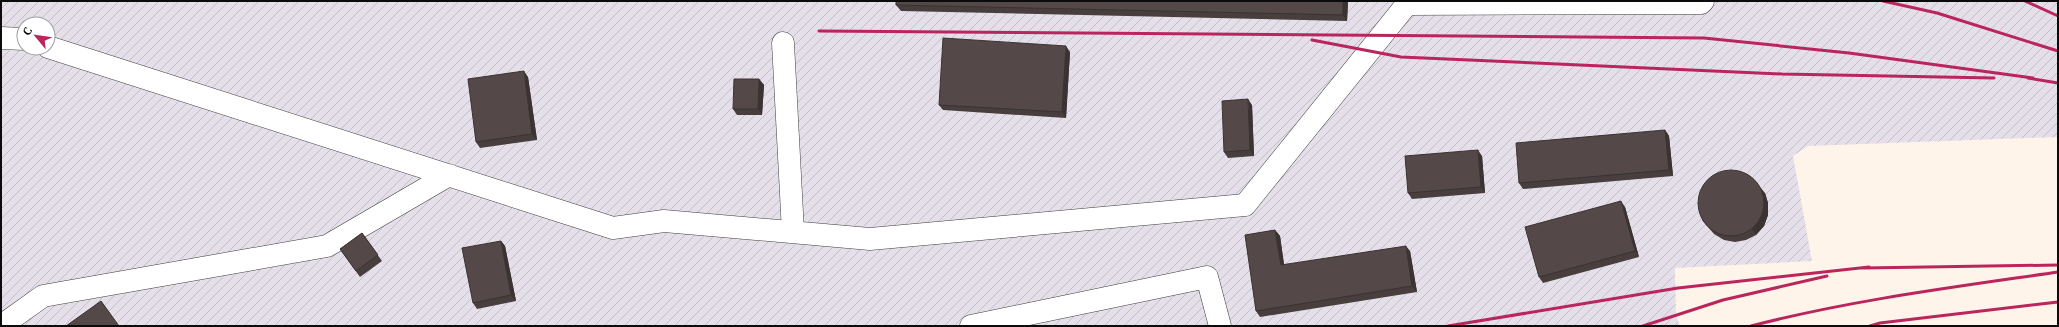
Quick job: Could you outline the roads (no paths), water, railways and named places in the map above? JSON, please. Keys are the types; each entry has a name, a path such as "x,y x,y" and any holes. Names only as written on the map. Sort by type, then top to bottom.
{"lane":[{"path":"56,50 613,228 664,220 870,240 1245,206 1407,4 1701,3 1703,1"},
{"path":"1,38 16,39"},
{"path":"783,43 793,232"},
{"path":"1,326 43,296 327,246 449,175"},
{"path":"971,326 1207,277 1220,326"}],"railway":[{"path":"1883,1 1937,13 2058,51"},
{"path":"2025,1 2058,16"},
{"path":"819,31 1704,38 1849,53 2033,78"},
{"path":"1312,40 1401,57 1782,74 1994,78"},
{"path":"2028,78 2058,83"},
{"path":"1864,268 2058,265"},
{"path":"1448,326 1678,288 1869,267"},
{"path":"1751,326 1865,301 2058,272"},
{"path":"1643,326 1723,300 1827,276"},
{"path":"1870,326 1880,323 2058,302"}]}
